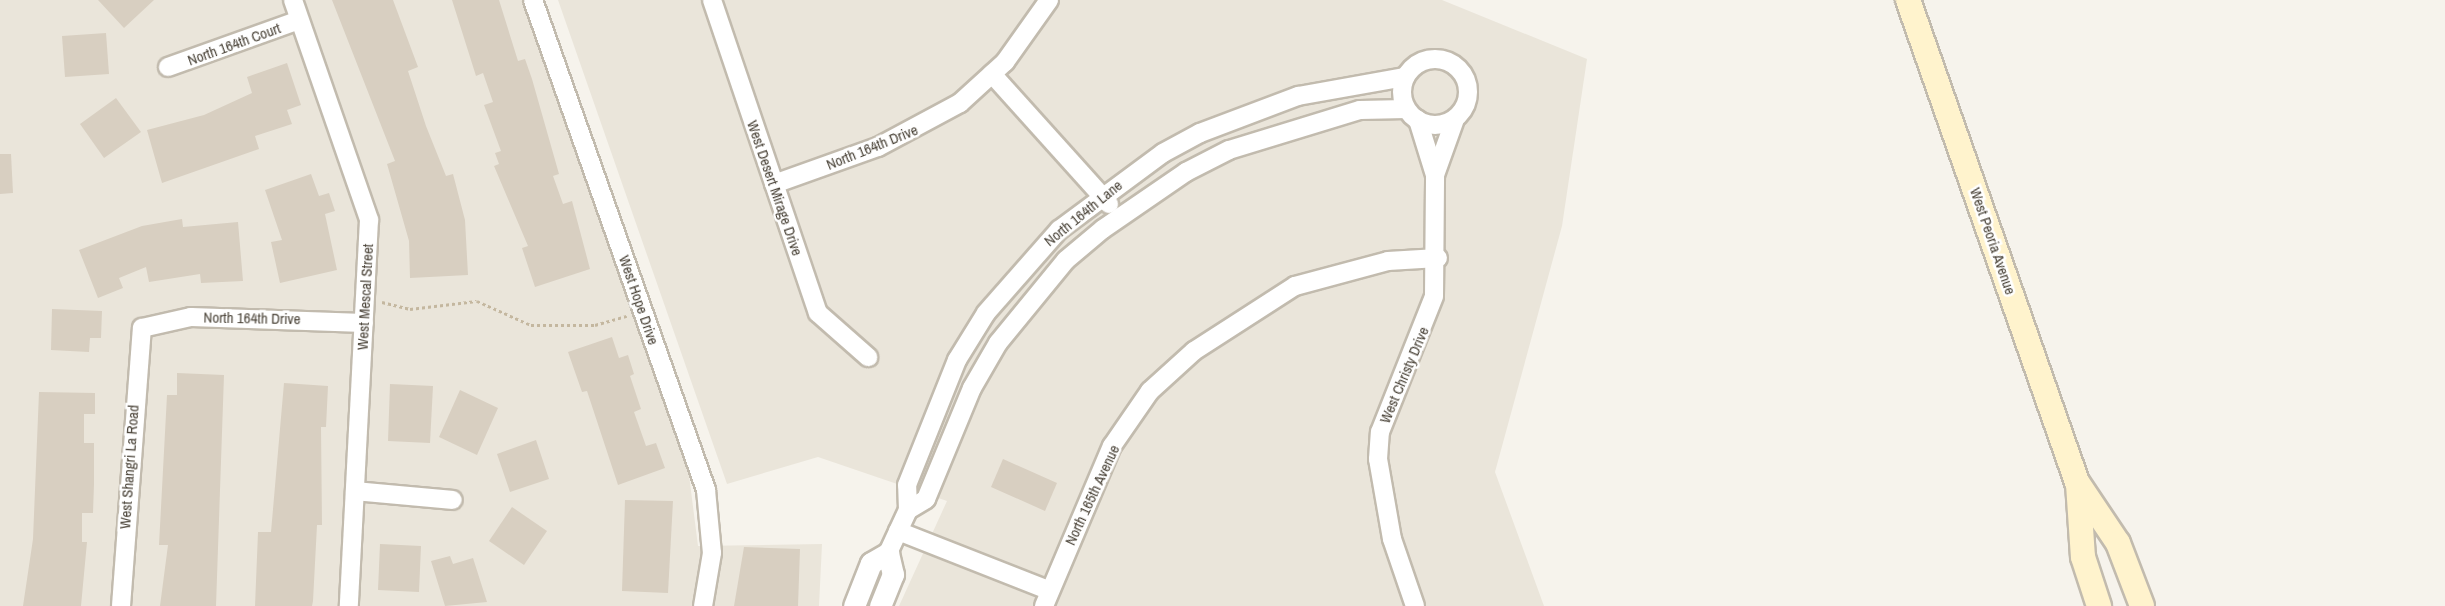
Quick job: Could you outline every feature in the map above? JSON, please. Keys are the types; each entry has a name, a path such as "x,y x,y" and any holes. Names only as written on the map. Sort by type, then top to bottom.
{"main road":[{"name":"West Peoria Avenue","path":"1908,0 2077,482 2118,543 2142,606"},
{"name":"West Peoria Avenue","path":"2077,482 2083,557 2099,606"}],"street":[{"name":"West Mescal Street","path":"293,0 369,219 349,606"},
{"name":"West Hope Drive","path":"533,0 706,490 712,553 703,606"},
{"name":"West Desert Mirage Drive","path":"712,0 818,313 868,357"},
{"path":"1049,0 992,74 1120,216"},
{"name":"North 164th Court","path":"168,67 299,20"},
{"name":"North 164th Lane","path":"888,553 908,510 907,485 938,403 986,313 1029,260 1102,196 1163,153 1255,111 1298,96 1404,77 1430,59 1459,68 1467,100 1455,119 1434,125 1412,115 1360,110 1269,135 1186,172 1120,216 1066,260 999,343 972,387 926,499 908,510"},
{"name":"North 164th Drive","path":"774,184 922,128 992,74"},
{"path":"1404,77 1412,115 1435,175"},
{"path":"1435,175 1455,119"},
{"name":"West Christy Drive","path":"1415,606 1390,529 1378,459 1380,432 1434,296 1438,258 1435,175"},
{"name":"North 165th Avenue","path":"1047,599 1112,446 1150,391 1194,351 1294,286 1388,261 1438,258"},
{"name":"North 164th Drive","path":"142,328 191,317 364,322"},
{"name":"West Shangri La Road","path":"121,606 142,328"},
{"path":"355,491 453,500"},
{"path":"898,531 1047,599"},
{"path":"854,606 871,563 888,553 893,574 880,606"}],"path":[{"path":"365,302 410,309 477,301 531,325 595,325 642,311"}],"shaded area":[{"path":"0,0 524,0 689,475 698,546 822,544 819,606 0,606"},
{"path":"558,0 1442,0 1587,59 1562,226 1495,472 1544,606 899,606 947,501 818,457 727,484"}],"building":[{"path":"98,0 154,0 124,28"},
{"path":"332,0 393,0 418,67 408,71 426,126 446,176 453,174 465,220 468,275 410,278 409,241 387,164 395,161"},
{"path":"452,0 499,0 518,61 525,59 532,79 559,174 553,176 563,204 572,201 590,269 535,287 522,248 528,246 494,166 499,164 495,153 501,151 484,105 493,102 483,73 476,76"},
{"path":"106,33 109,74 65,77 62,36"},
{"path":"287,63 301,105 287,110 292,124 255,136 259,149 162,183 147,130 204,115 252,93 247,77"},
{"path":"116,98 141,132 104,158 80,124"},
{"path":"0,154 11,154 13,193 0,194"},
{"path":"311,174 319,196 329,193 335,211 325,214 337,270 280,283 271,242 282,240 265,190"},
{"path":"182,219 183,227 238,222 243,281 201,283 200,274 149,282 146,267 119,278 123,288 98,298 79,250 142,226"},
{"path":"52,309 102,311 101,338 90,338 89,352 51,350"},
{"path":"612,337 619,358 628,355 634,374 630,376 641,409 634,412 646,446 656,443 665,468 618,485 587,391 582,392 568,352"},
{"path":"177,373 224,375 216,606 160,606 168,545 159,545 167,395 177,395"},
{"path":"284,383 328,386 326,427 321,427 322,525 317,525 313,601 312,606 255,606 258,532 271,532"},
{"path":"390,384 433,386 430,443 388,441"},
{"path":"460,390 498,408 477,455 439,437"},
{"path":"39,392 95,393 95,414 84,414 84,443 94,443 94,484 93,513 82,513 82,542 87,542 81,606 23,606 33,539"},
{"path":"536,440 549,479 510,492 497,454"},
{"path":"1003,459 1057,483 1045,511 991,487"},
{"path":"625,500 673,501 668,593 622,591"},
{"path":"512,507 547,531 524,565 489,541"},
{"path":"380,544 421,546 419,592 378,590"},
{"path":"744,547 800,549 798,606 734,606"},
{"path":"450,556 453,564 473,558 487,602 445,606 431,561"}]}
